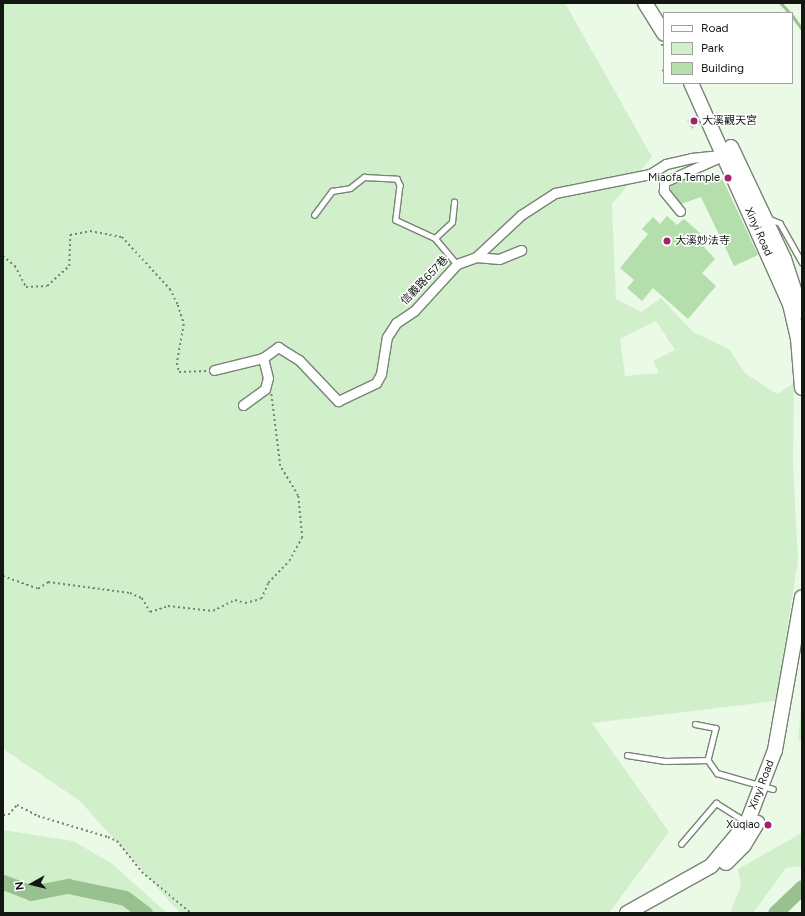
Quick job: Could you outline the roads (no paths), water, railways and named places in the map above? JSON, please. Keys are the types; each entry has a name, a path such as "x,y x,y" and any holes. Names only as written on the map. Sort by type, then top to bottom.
{"main road":[{"path":"645,3 663,32"},
{"path":"656,3 663,15"},
{"name":"Xinyi Road","path":"692,84 729,153"},
{"name":"Xinyi Road","path":"701,84 757,217 790,304 798,338 802,388"},
{"name":"Xinyi Road","path":"757,217 784,259 802,316"},
{"name":"Xinyi Road","path":"768,788 802,597"},
{"name":"Xinyi Road","path":"644,913 704,880 725,864 751,825 768,788 802,653"},
{"name":"Xinyi Road","path":"627,913 711,866 751,825"}],"street":[{"path":"680,211 664,191 664,182 729,153"},
{"name":"信義路657巷","path":"263,358 278,348 299,360 338,401 347,400 376,383 381,374 387,337 396,323 414,311 457,264 476,257 521,215 555,193 650,174 666,164 690,158 729,153"},
{"path":"476,257 499,259 521,250"},
{"path":"214,370 263,358 268,378 265,389 243,405"}],"lane":[{"path":"314,215 332,192 350,188 364,177 397,178 400,185 394,214 396,220 435,238 457,264"},
{"path":"435,238 452,222 454,202"},
{"path":"757,217 780,223 802,262"},
{"path":"695,724 716,728 708,760 717,773 768,788"},
{"path":"628,755 665,761 708,760"},
{"path":"681,844 716,803 751,825"}],"waterway":[{"path":"781,3 789,12"},
{"path":"793,16 802,29"},
{"path":"3,882 31,893 68,886 125,898 145,913"},
{"path":"775,913 802,887"}],"place":[{"name":"大溪觀天宮","path":"694,121"},
{"name":"Miaofa Temple","path":"728,178"},
{"name":"大溪妙法寺","path":"667,241"},
{"name":"Xuqiao","path":"768,825"}]}
